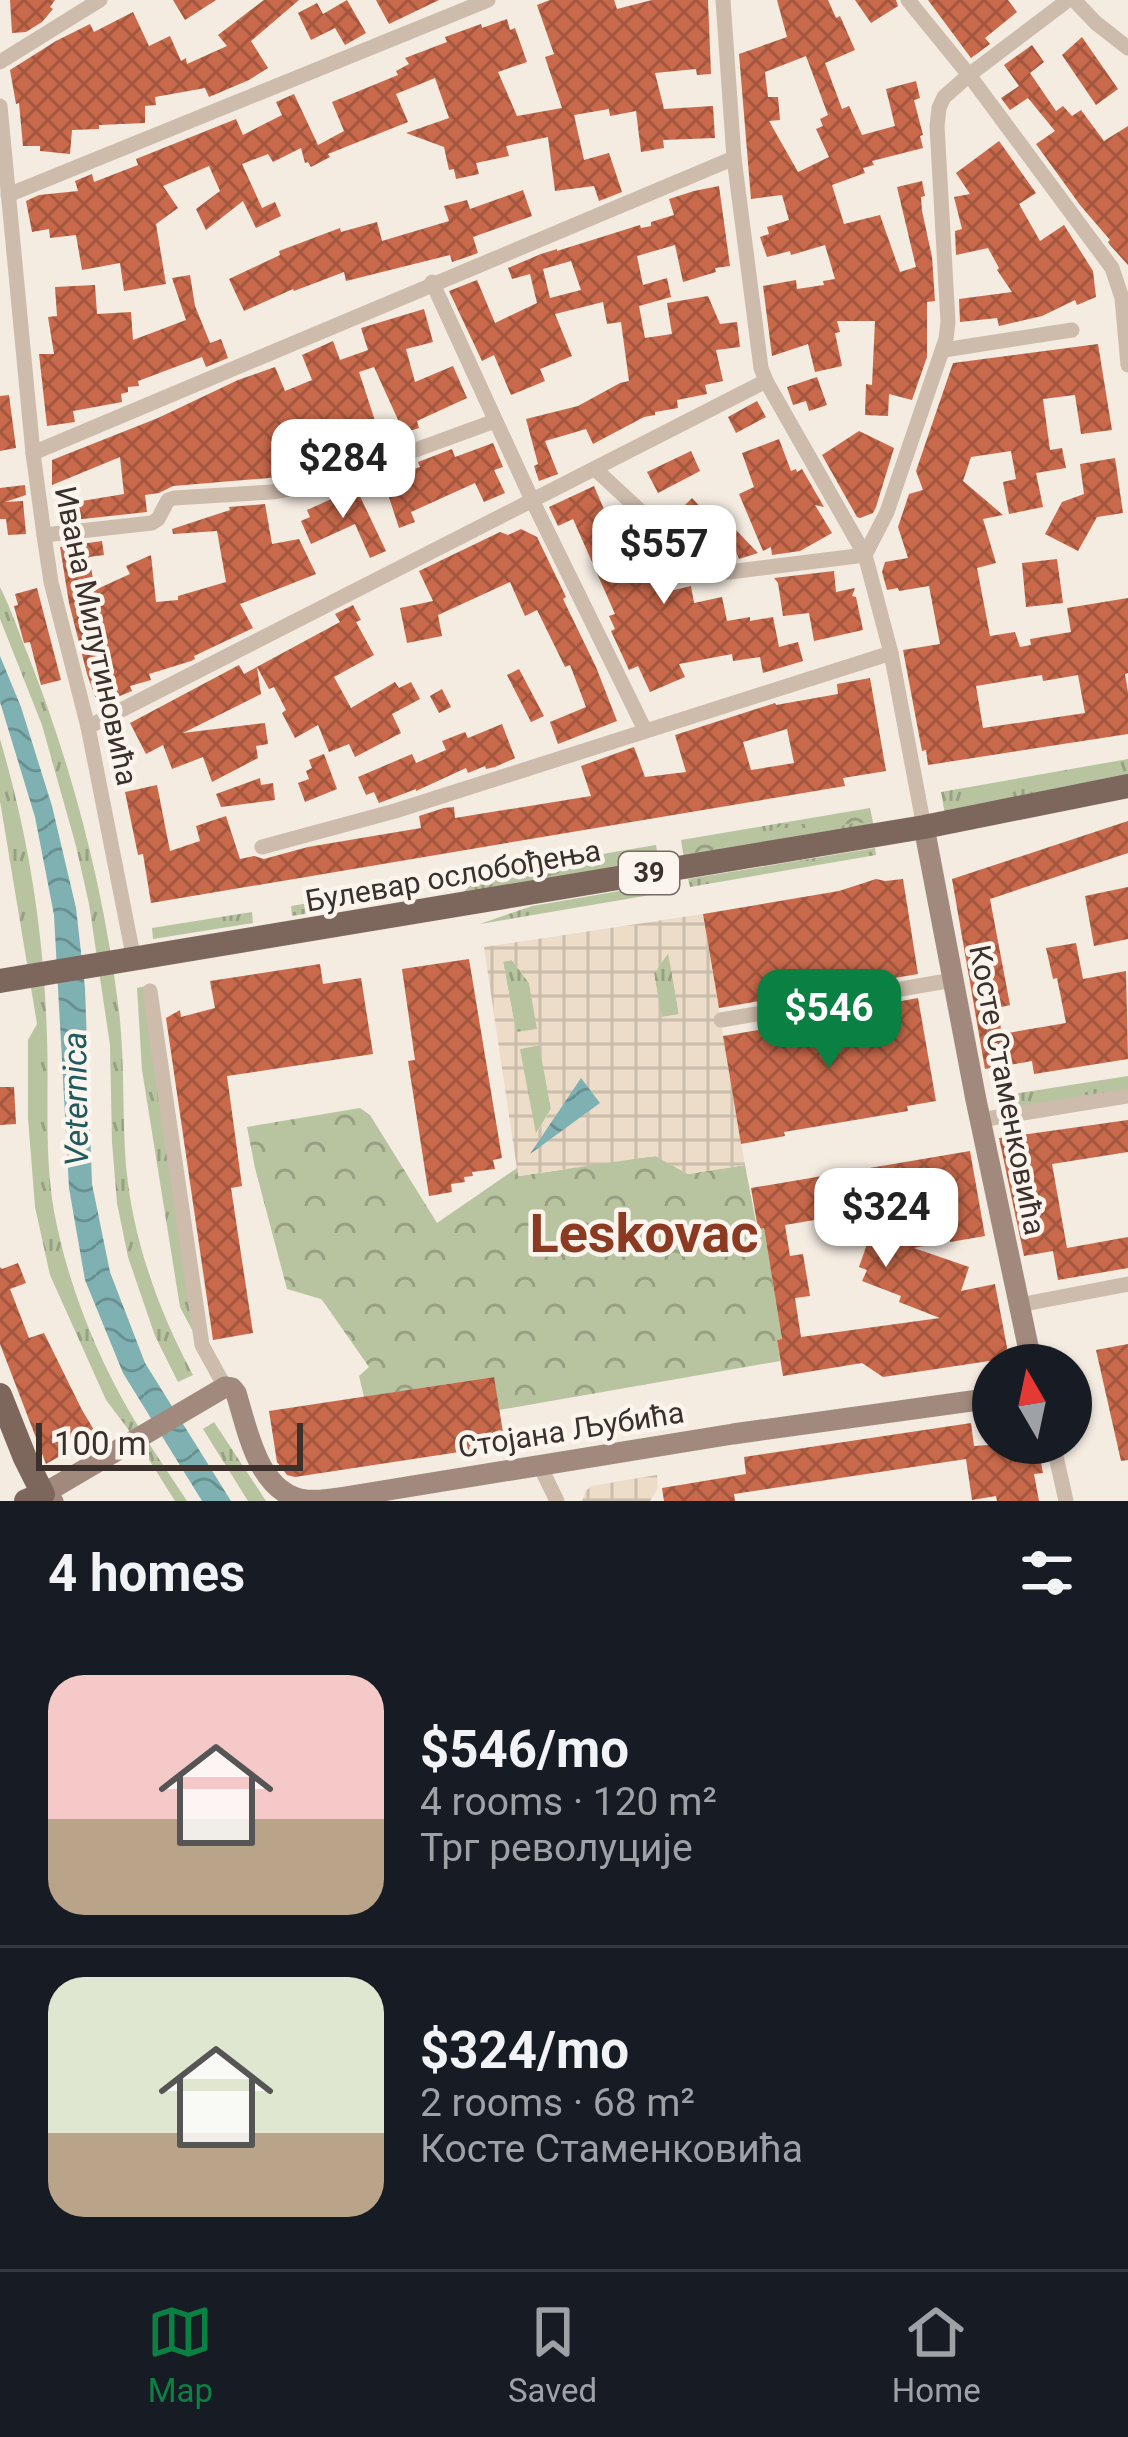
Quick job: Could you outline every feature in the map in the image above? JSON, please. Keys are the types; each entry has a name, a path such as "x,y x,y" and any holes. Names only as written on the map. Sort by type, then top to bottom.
{"main road":[{"name":"Булевар ослобођења","path":"0,981 924,827 1128,786"},
{"path":"0,1395 41,1499"}],"street":[{"path":"0,62 100,0"},
{"path":"8,195 488,0"},
{"path":"723,0 734,158 756,344 766,381 865,554 891,653 924,827"},
{"path":"908,0 1112,268 1122,298 1128,364"},
{"path":"865,554 887,512 944,350 948,322 937,126 944,97 1071,0 1128,48"},
{"name":"Ивана Милутиновића","path":"0,110 44,535 51,582 88,727 123,961"},
{"path":"33,453 734,158"},
{"path":"432,283 532,502 645,730"},
{"path":"944,350 1072,330"},
{"path":"88,727 766,381"},
{"path":"44,535 152,523 174,498 272,492 325,483 496,421"},
{"path":"595,469 712,572 865,554"},
{"path":"262,847 395,811 891,653"},
{"name":"Косте Стаменковића","path":"924,827 1027,1344"},
{"path":"721,1020 953,980"},
{"path":"41,1499 225,1388 202,1345 150,991"},
{"path":"980,1120 1128,1096"},
{"path":"1018,1305 1128,1284"},
{"name":"Стојана Љубића","path":"225,1388 236,1393 263,1470 281,1491 307,1500 972,1401"},
{"path":"1058,1464 1066,1501"},
{"path":"540,1466 556,1501"}],"green space":[{"path":"0,587 59,742 85,830 119,1011 129,1194 149,1274 193,1375 178,1382 155,1336 128,1257 117,1203 110,1045 89,904 42,725 0,619"},
{"path":"0,739 27,850 38,924 47,1037 49,1168 60,1238 84,1317 106,1368 187,1501 175,1501 106,1400 50,1275 35,1207 28,1118 28,1040 37,1024 0,801"},
{"path":"1128,759 1128,778 945,815 941,792"},
{"path":"870,808 874,827 684,859 681,840"},
{"path":"846,814 869,817 870,822 783,836 767,843 739,839 732,848 692,853 689,849 698,840 729,833 768,832 785,824 809,824"},
{"path":"656,845 659,863 458,897 483,874"},
{"path":"875,848 876,855 690,887 688,879"},
{"path":"645,851 654,859 595,866 571,874 565,871 535,881 525,881 523,876 561,864 576,866 603,856 620,859"},
{"path":"660,884 662,893 480,924 532,906"},
{"path":"411,886 413,895 292,916 291,906"},
{"path":"252,912 253,923 153,939 152,928"},
{"path":"669,952 679,1015 661,1017 654,973"},
{"path":"512,960 529,983 538,1029 516,1033 503,961"},
{"path":"146,986 200,1345 180,1307 142,1070 137,988"},
{"path":"540,1045 551,1109 535,1135 519,1049"},
{"path":"1128,1076 1128,1092 1015,1109 1012,1094"},
{"path":"360,1108 370,1115 437,1223 517,1168 519,1176 656,1156 688,1174 745,1165 757,1228 764,1228 782,1339 777,1340 780,1361 499,1410 493,1377 364,1397 359,1376 369,1367 325,1304 287,1289 247,1127"},
{"path":"214,1422 266,1501 248,1501 203,1429"}],"shaded area":[{"path":"703,914 745,1165 688,1174 655,1156 518,1176 484,947","holes":["668,953 679,1014 662,1017 654,974","512,960 529,983 537,1029 516,1032 503,962","539,1045 551,1109 536,1134 520,1049"]},
{"path":"657,1475 658,1488 650,1501 582,1501 591,1486"}],"water":[{"name":"Veternica","path":"0,656 52,806 76,908 85,988 92,1184 110,1272 145,1363 231,1501 202,1501 123,1373 85,1280 69,1188 54,915 35,817 0,702"},
{"path":"581,1078 600,1103 530,1154"}],"building":[{"path":"10,0 55,0 42,22 26,32 12,33"},
{"path":"173,0 216,0 185,20"},
{"path":"264,0 299,0 251,41 268,68 249,80 209,97 205,88 155,97 156,105 145,106 145,123 72,130 70,154 23,146 10,70 56,41 90,24 94,32 133,12 149,46 170,36 187,64 227,46 218,35"},
{"path":"347,0 366,33 345,45 335,28 311,40 298,13 317,3 323,14"},
{"path":"376,0 439,0 389,24"},
{"path":"550,0 614,0 617,9 652,0 708,0 711,74 697,75 696,69 655,73 664,109 713,106 715,138 663,140 664,148 641,152 636,111 610,116 609,109 574,115 584,160 609,153 622,192 599,201 594,186 555,191 548,137 506,146 509,156 476,163 479,174 456,179 444,147 406,133 449,118 435,78 396,94 408,122 328,154 311,167 301,148 273,162 268,154 242,164 262,208 275,202 281,216 256,228 243,201 206,230 196,209 220,191 209,166 163,186 178,208 156,224 166,284 124,291 120,263 82,270 76,235 50,238 49,229 32,232 26,201 78,191 75,181 92,174 94,182 138,165 136,159 236,119 243,135 282,115 276,102 294,94 318,145 344,131 332,102 398,75 396,71 409,64 405,58 481,24 482,28 507,19 510,30 515,28 527,62 498,72 517,116 562,108 545,57 554,54 537,5"},
{"path":"777,0 828,0 855,50 825,63 842,109 849,106 862,135 895,126 886,89 916,81 920,98 914,100 923,148 872,161 874,165 863,168 865,173 832,185 844,224 880,215 900,272 916,267 897,187 922,181 935,301 927,302 927,357 912,400 889,394 888,416 865,415 866,384 872,385 875,321 837,321 842,366 815,372 808,344 772,356 763,286 796,280 797,289 835,279 825,245 767,257 760,237 769,234 767,227 789,220 782,195 751,199 739,54 787,37","holes":["806,56 828,115 816,129 829,157 798,172 769,121 780,120 778,97 768,97 765,72"]},
{"path":"855,0 896,0 898,6 871,23"},
{"path":"928,0 1008,0 1017,12 985,38 990,44 971,58"},
{"path":"1082,37 1118,89 1096,105 1062,55"},
{"path":"1032,45 1044,62 1030,73 1056,111 1063,106 1072,116 1081,110 1104,141 1128,126 1128,265 1036,144 1055,131 1028,98 1010,110 1001,98 1019,86 1004,65"},
{"path":"999,141 1036,193 1019,204 1040,241 1064,225 1093,271 1096,297 999,326 997,318 960,322 959,299 1012,292 988,248 956,255 955,231 962,229 954,197 970,194 956,173"},
{"path":"719,186 730,266 683,282 675,245 637,256 643,285 667,278 671,297 639,306 645,338 672,334 667,303 708,296 720,324 737,322 740,347 716,350 723,381 705,385 707,394 677,400 678,408 655,412 593,444 586,429 545,441 558,474 539,481 526,419 578,406 629,381 621,322 607,324 603,302 555,314 572,356 540,369 545,381 511,395 494,355 482,361 449,291 477,280 495,323 537,303 530,274 512,279 508,268 557,249 651,226 651,222 674,215 669,199","holes":["571,261 581,290 550,298 543,269"]},
{"path":"523,190 532,216 473,237 478,253 452,262 450,255 346,281 344,272 244,311 229,279 280,255 279,251 340,228 341,232 377,222 382,241 449,221 444,206 467,200 470,209"},
{"path":"190,275 195,306 210,343 221,339 228,358 206,367 202,357 138,381 139,386 121,394 122,402 73,411 75,422 47,426 39,354 54,354 48,317 57,316 55,287 95,285 97,314 131,312 133,340 186,320 172,278"},
{"path":"424,309 433,342 406,349 415,382 453,366 467,398 417,421 419,428 404,433 374,367 359,372 379,433 311,453 314,465 292,471 293,476 173,486 145,495 147,512 64,521 62,498 76,498 76,502 124,494 120,457 52,485 52,460 275,367 285,391 312,380 302,355 333,341 340,360 368,350 361,328"},
{"path":"1098,344 1112,430 1081,434 1075,395 1043,399 1050,450 1062,448 1066,468 1036,473 1043,507 1009,514 1003,482 1016,479 1011,451 971,457 963,481 1003,515 983,519 996,563 977,568 990,636 1015,632 1020,647 1031,645 1030,639 1071,632 1067,608 1128,598 1128,734 928,765 903,650 940,644 929,586 887,590 882,572 885,562 908,558 898,527 909,494 923,490 916,471 953,363","holes":["1042,675 1043,681 1078,675 1085,713 983,728 976,686"]},
{"path":"817,377 827,405 809,411 806,401 793,405 787,387"},
{"path":"9,395 16,448 0,451 0,396"},
{"path":"757,401 766,417 736,433 728,417"},
{"path":"859,431 894,448 876,507 860,518 822,455"},
{"path":"779,439 791,471 802,469 824,507 815,505 832,533 800,551 772,555 771,547 763,551 739,494 754,487 742,453"},
{"path":"493,443 503,467 494,470 505,493 484,502 475,483 411,512 415,522 399,528 383,479 420,467 418,462 452,449 455,457"},
{"path":"691,451 700,471 658,493 647,472"},
{"path":"1115,458 1123,513 1097,517 1078,551 1045,534 1062,502 1084,494 1080,464"},
{"path":"25,485 26,495 5,502 23,501 26,534 8,535 6,519 0,519 0,488"},
{"path":"594,486 624,556 650,544 674,590 691,586 694,603 722,597 727,621 773,617 779,647 798,642 803,661 763,673 760,657 733,661 732,654 679,664 685,677 650,692 638,666 629,670 611,631 615,629 609,616 615,614 573,519 558,526 549,507"},
{"path":"356,488 386,551 370,558 355,524 311,544 301,521 310,517 307,510"},
{"path":"692,498 707,514 714,507 758,553 739,559 724,524 698,548 673,524"},
{"path":"265,504 272,544 299,539 316,574 240,604 253,628 191,661 149,674 151,680 98,705 69,603 60,547 102,541 104,555 89,557 95,590 130,574 126,566 151,555 156,602 178,600 178,596 226,582 217,531 173,534 172,529 229,507"},
{"path":"521,529 537,537 617,721 558,744 550,722 586,707 570,665 565,667 537,610 525,616 510,582 438,615 442,636 407,643 400,608 433,601 419,571 500,532 508,535"},
{"path":"1057,559 1063,603 1026,607 1022,563"},
{"path":"834,571 836,592 855,588 852,596 863,630 814,641 809,613 783,616 774,578"},
{"path":"37,588 61,680 41,685 14,606 18,605 15,594"},
{"path":"353,605 361,620 356,622 374,655 334,677 351,708 395,682 399,688 411,682 420,699 392,714 401,733 355,757 349,744 329,752 318,725 295,738 274,687 269,689 257,667 261,694 183,733 265,723 268,744 256,746 258,758 212,782 203,757 172,769 163,745 146,754 130,723 239,665 244,674 340,622 335,614"},
{"path":"519,669 544,716 531,722 507,675"},
{"path":"870,678 886,771 843,778 845,786 151,903 125,792 157,785 170,851 200,841 196,826 226,816 240,859 264,859 421,828 419,816 444,808 454,807 455,818 591,796 581,766 634,747 645,777 686,772 675,735 775,703 838,694 837,684","holes":["787,729 794,763 751,770 743,742"]},
{"path":"442,689 451,707 439,713 430,696"},
{"path":"502,724 515,758 495,767 468,773 466,768 379,803 374,792 366,795 358,777 412,754 416,763 446,750 442,741 465,732 468,738"},
{"path":"324,754 337,789 305,802 298,783 309,779 309,760"},
{"path":"260,778 261,785 273,783 275,800 221,807 216,794"},
{"path":"1128,821 1128,853 990,899 1010,1005 997,1008 1002,1034 1066,1023 1046,948 1076,943 1083,979 1126,971 1128,1059 1034,1074 1032,1061 985,1069 952,879"},
{"path":"876,879 903,879 918,974 719,1008 703,914 839,891"},
{"path":"1128,887 1128,939 1094,946 1085,896"},
{"path":"469,959 502,1158 493,1160 495,1169 472,1172 473,1176 464,1177 465,1182 451,1184 452,1192 429,1196 408,1061 415,1060 402,969"},
{"path":"320,964 323,984 361,978 373,1054 227,1076 242,1186 231,1188 253,1333 213,1340 166,1018 180,1010 181,1017 215,1008 210,981"},
{"path":"918,998 936,1101 907,1106 908,1111 741,1144 723,1036"},
{"path":"0,1087 14,1087 16,1124 0,1125"},
{"path":"1128,1120 1128,1152 1052,1164 1067,1248 1128,1237 1128,1268 1058,1280 1053,1251 1024,1256 999,1138"},
{"path":"970,1151 985,1236 950,1242 941,1190 900,1197 904,1217 852,1225 850,1214 785,1225 790,1256 803,1254 810,1296 795,1298 801,1337 940,1318 862,1281 867,1270 859,1267 873,1227 924,1246 914,1248 969,1267 961,1291 995,1284 1006,1344 972,1344 972,1364 883,1377 862,1363 783,1376 777,1340 782,1339 764,1228 758,1229 751,1188"},
{"path":"18,1263 26,1283 10,1289 29,1338 44,1333 97,1435 46,1464 0,1344 0,1267"},
{"path":"1128,1344 1128,1460 1121,1461 1096,1350"},
{"path":"494,1377 505,1445 295,1477 277,1462 269,1411"},
{"path":"971,1423 972,1464 1041,1464 1043,1473 1034,1474 1039,1501 997,1501 996,1496 972,1500 966,1459 734,1494 735,1501 664,1501 662,1488 746,1474 744,1457"}],"district":[{"name":"Leskovac","path":"644,1233"}]}
